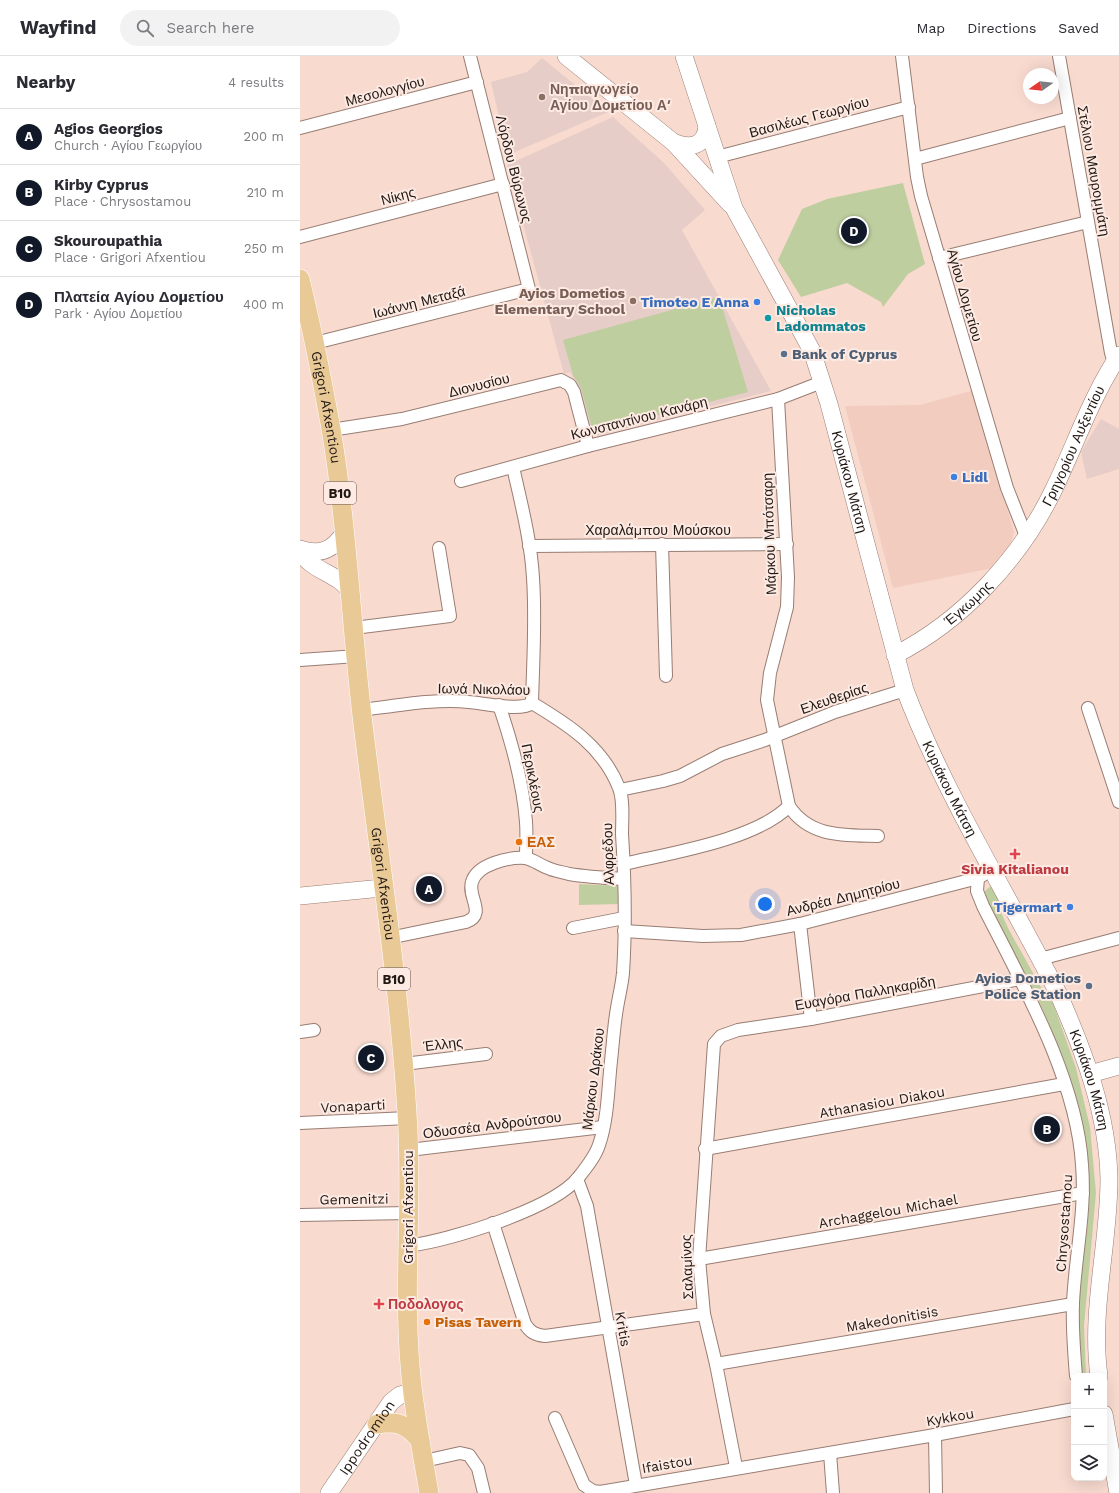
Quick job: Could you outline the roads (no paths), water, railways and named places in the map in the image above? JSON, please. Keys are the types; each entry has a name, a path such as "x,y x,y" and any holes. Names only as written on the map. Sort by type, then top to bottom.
{"main road":[{"name":"Κυριάκου Μάτση","path":"566,56 673,142 734,208"},
{"name":"Κυριάκου Μάτση","path":"684,56 734,208 812,351 822,382 905,690 938,767 1040,959 1074,1029 1090,1074 1101,1118 1109,1173 1107,1219 1096,1327 1099,1373"},
{"path":"673,142 689,146 700,142 707,134 707,126"},
{"name":"Grigori Afxentiou","path":"300,279 315,343 331,430 344,533 382,888 404,1064 409,1150 409,1334 412,1391 429,1493"},
{"name":"Γρηγορίου Αυξεντίου","path":"1026,536 1052,492 1092,403 1118,361"},
{"path":"300,550 318,552 328,549 335,545 344,533"},
{"name":"Έγκωμης","path":"895,655 916,644 982,590 997,574 1026,536"},
{"path":"300,550 307,561 315,567 342,581 350,592"},
{"path":"300,896 382,888"},
{"path":"1090,1074 1119,1066"},
{"name":"Ippodromion","path":"329,1493 395,1398 412,1391"},
{"path":"377,1424 399,1423 413,1432 420,1440"},
{"path":"1107,1431 1118,1493"}],"street":[{"name":"Λόρδου Βύρωνος","path":"470,56 530,289"},
{"name":"Αγίου Δομετίου","path":"902,56 921,196 1007,488 1026,536"},
{"name":"Στέλιου Μαυρομμάτη","path":"1059,56 1111,353 1118,361"},
{"name":"Μεσολογγίου","path":"300,128 477,82"},
{"name":"Βασιλέως Γεωργίου","path":"717,157 909,107"},
{"path":"915,159 1070,118"},
{"name":"Νίκης","path":"300,237 503,184"},
{"path":"939,258 1088,222"},
{"name":"Ιωάννη Μεταξά","path":"315,343 530,289"},
{"name":"Διονυσίου","path":"331,430 402,419 561,380 570,385 574,392 588,446"},
{"name":"Κωνσταντίνου Κανάρη","path":"461,481 588,446 778,399 822,382"},
{"name":"Μάρκου Μπότσαρη","path":"778,399 787,544 787,607 768,684 767,700 774,736 786,783 789,806"},
{"path":"513,467 529,546 533,576 535,608 532,703"},
{"path":"662,544 666,676"},
{"name":"Χαραλάμπου Μούσκου","path":"529,546 787,544"},
{"path":"354,628 450,616 439,548"},
{"path":"300,660 357,656"},
{"name":"Ελευθερίας","path":"774,736 835,712 905,690"},
{"name":"Ιωνά Νικολάου","path":"362,710 466,701 499,706 520,707 532,703 560,719 586,739 603,758 620,790"},
{"name":"Περικλέους","path":"499,706 511,742 520,781 526,822 526,858"},
{"path":"1088,708 1119,802"},
{"path":"620,790 663,782 680,776 722,754 774,736"},
{"name":"Αλφρέδου","path":"620,790 624,864 624,918"},
{"path":"624,864 686,849 741,833 778,817 789,806 800,819 827,834 878,836"},
{"path":"389,938 469,921 476,914 471,887 478,872 496,863 526,858 548,868 570,874 624,880"},
{"name":"Ανδρέα Δημητρίου","path":"624,931 723,936 741,935 800,924 978,878 993,870"},
{"name":"Chrysostamou","path":"978,878 977,891 983,906 1020,979 1044,1031 1076,1119 1080,1140 1083,1193 1073,1304 1073,1346 1076,1373"},
{"path":"573,928 624,918"},
{"name":"Μάρκου Δράκου","path":"408,1246 438,1240 493,1223 530,1209 550,1199 577,1179 599,1146 604,1126 617,1009 623,974 624,918"},
{"path":"800,924 812,1019"},
{"path":"1040,959 1119,938"},
{"name":"Ευαγόρα Παλληκαρίδη","path":"717,1039 738,1030 812,1019 1020,979"},
{"path":"300,1032 314,1030"},
{"name":"Σαλαμίνος","path":"717,1039 712,1051 698,1259 704,1314 716,1364 736,1467"},
{"name":"Έλλης","path":"404,1064 486,1054"},
{"name":"Athanasiou Diakou","path":"705,1149 1064,1084"},
{"name":"Vonaparti","path":"300,1123 408,1118"},
{"name":"Οδυσσέα Ανδρούτσου","path":"409,1150 604,1126"},
{"name":"Kritis","path":"577,1179 587,1206 607,1327 636,1485"},
{"name":"Archaggelou Michael","path":"698,1259 1083,1193"},
{"name":"Gemenitzi","path":"300,1215 408,1213"},
{"path":"493,1223 528,1330 536,1335 545,1336 704,1314"},
{"name":"Makedonitisis","path":"716,1364 1073,1304"},
{"name":"Kykkou","path":"830,1453 1071,1410"},
{"name":"Ifaistou","path":"555,1418 581,1480 588,1489 600,1492 736,1467 830,1453"},
{"path":"935,1435 936,1493"},
{"path":"424,1461 460,1453 469,1455 478,1468 484,1493"},
{"path":"830,1453 833,1493"}],"place":[{"name":"Νηπιαγωγείο Αγίου Δομετίου Αʹ","path":"542,97"},
{"name":"Πλατεία Αγίου Δομετίου","path":"854,231"},
{"name":"Ayios Dometios Elementary School","path":"633,301"},
{"name":"Timoteo E Anna","path":"757,302"},
{"name":"Nicholas Ladommatos","path":"768,318"},
{"name":"Bank of Cyprus","path":"784,354"},
{"name":"Lidl","path":"954,477"},
{"name":"ΕΑΣ","path":"519,842"},
{"name":"Sivia Kitalianou","path":"1015,854"},
{"name":"Agios Georgios","path":"429,889"},
{"name":"Tigermart","path":"1070,907"},
{"name":"Ayios Dometios Police Station","path":"1089,986"},
{"name":"Skouroupathia","path":"371,1058"},
{"name":"Kirby Cyprus","path":"1047,1129"},
{"name":"Ποδολογος","path":"379,1304"},
{"name":"Pisas Tavern","path":"427,1322"}]}
